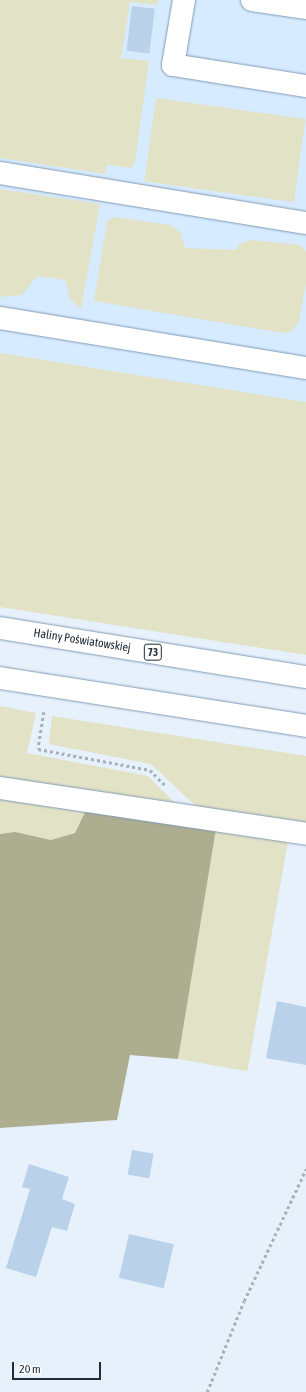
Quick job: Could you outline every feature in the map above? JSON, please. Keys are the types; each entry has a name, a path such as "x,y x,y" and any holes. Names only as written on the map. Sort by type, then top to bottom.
{"main road":[{"path":"184,0 174,65 306,86"},
{"path":"252,0 306,8"},
{"path":"0,173 306,223"},
{"path":"0,318 306,368"},
{"name":"Haliny Poświatowskiej","path":"0,628 306,677"},
{"path":"0,678 306,726"},
{"path":"0,788 306,834"}],"path":[{"path":"37,708 45,709 38,749 150,770 167,786"},
{"path":"207,1392 244,1301 306,1169"}],"shaded area":[{"path":"115,0 306,0 306,596 0,540 0,134"}],"green space":[{"path":"0,0 158,0 157,5 130,2 121,58 149,61 135,162 131,168 107,165 105,174 0,158"},
{"path":"156,98 306,119 294,202 144,181"},
{"path":"0,189 100,204 81,309 70,299 65,280 37,276 22,295 0,297"},
{"path":"115,217 170,225 181,233 185,248 236,250 240,244 251,240 301,245 306,252 306,283 299,321 292,331 283,333 94,301 107,221"},
{"path":"0,353 306,402 306,655 0,607"},
{"path":"0,706 36,713 27,753 148,776 181,809 0,779"},
{"path":"52,716 306,756 306,827 200,810 151,764 49,744"},
{"path":"0,796 86,810 75,833 51,840 15,832 0,834"},
{"path":"86,810 216,829 178,1059 130,1055 117,1120 0,1128 0,834 15,832 51,840 75,833"},
{"path":"216,829 288,842 247,1071 176,1058"}],"building":[{"path":"132,6 155,9 149,53 127,51"},
{"path":"277,1001 306,1007 306,1065 266,1058"},
{"path":"132,1150 154,1154 149,1178 128,1175"},
{"path":"29,1164 69,1177 62,1199 75,1204 67,1231 52,1227 36,1277 6,1268 30,1189 22,1187"},
{"path":"129,1234 174,1244 164,1288 119,1278"}]}
